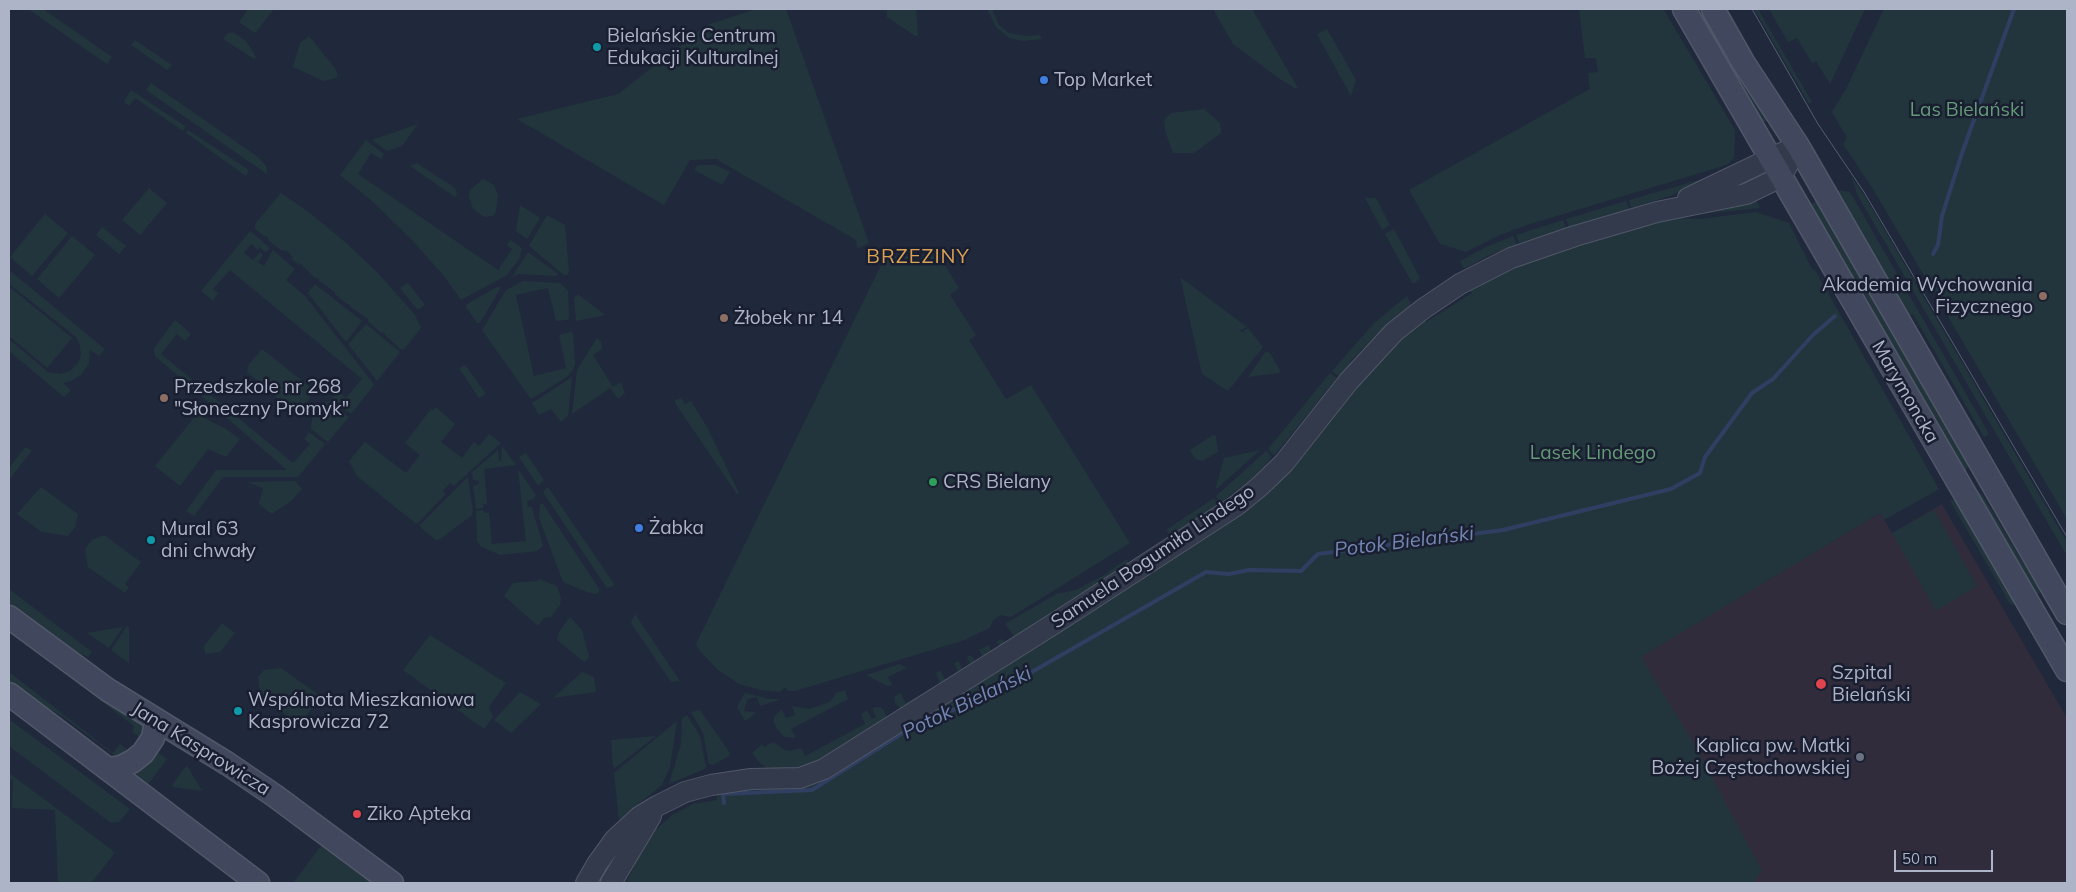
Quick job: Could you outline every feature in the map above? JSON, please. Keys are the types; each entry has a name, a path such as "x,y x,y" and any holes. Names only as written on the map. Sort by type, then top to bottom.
{"main road":[{"name":"Marymoncka","path":"1684,9 2067,670"},
{"name":"Marymoncka","path":"1713,9 1743,62 1798,146 2067,613"},
{"name":"Jana Kasprowicza","path":"9,617 108,690 228,764 275,796 392,883"},
{"path":"2037,618 2058,620 2067,626"},
{"path":"9,694 258,883"},
{"path":"108,769 121,767 133,761 142,753 153,738 156,721"}],"street":[{"path":"1776,168 1798,146"},
{"name":"Samuela Bogumiła Lindego","path":"586,883 614,839 639,817 657,806 685,792 702,787 751,779 800,778 837,762 1248,497 1288,459 1348,382 1387,339 1432,302 1476,275 1511,258 1580,235 1657,212 1746,194 1776,168"},
{"path":"612,883 632,844 657,806"}],"shaded area":[{"name":"Szpital Bielański","path":"1942,504 2067,718 2067,883 1497,883 1640,657 1880,513 1892,533"}],"green space":[{"path":"28,9 43,9 112,57 107,64"},
{"path":"248,9 274,9 255,33 239,22"},
{"path":"756,9 786,9 869,243 857,249 856,240 716,159 690,160 664,205 517,119 618,94 707,25"},
{"path":"887,9 916,9 918,35 915,36 887,17"},
{"path":"987,9 992,9 999,25 1009,33 1025,36 1040,35 1042,39 1023,41 1009,38 996,27"},
{"path":"1213,9 1252,9 1298,88 1296,89 1280,79 1233,44"},
{"path":"1579,9 1664,10 1735,130 1734,158 1728,164 1720,167 1530,224 1500,235 1466,252 1440,244 1409,190 1590,89 1588,73 1598,72 1596,58 1585,58"},
{"path":"1694,9 1704,9 1770,119 1761,124"},
{"path":"1754,9 1758,9 1812,102 1809,104"},
{"path":"1769,9 1865,9 1830,84 1816,61 1812,63 1797,38 1788,42"},
{"name":"Las Bielański","path":"1884,9 2067,9 2067,519 1873,189 1843,144 1847,138 1832,112 1845,91"},
{"path":"1327,29 1356,80 1351,96 1317,34"},
{"path":"228,33 234,33 246,41 256,57 254,59 223,39"},
{"path":"309,36 335,68 338,75 336,78 324,81 293,67 300,43"},
{"path":"135,40 172,65 167,70 131,45"},
{"path":"151,83 258,157 266,166 267,174 146,90"},
{"path":"131,90 185,126 183,131 135,98 129,106 126,104 124,101"},
{"path":"1204,109 1220,123 1221,133 1194,153 1173,153 1165,131 1164,120 1171,113"},
{"path":"418,124 402,146 387,151 372,140"},
{"path":"188,130 249,170 246,176 186,133"},
{"path":"366,140 384,154 381,159 371,153 358,174 498,270 512,249 507,245 510,240 520,246 522,249 519,259 507,275 461,300 444,276 412,240 371,200 340,175"},
{"path":"417,163 455,188 457,194 455,197 410,166"},
{"path":"698,165 716,165 730,172 722,185 694,170"},
{"path":"1723,173 1673,195 1631,208 1629,200"},
{"path":"1851,176 1864,195 2067,542 2067,556 1858,196"},
{"path":"483,179 494,185 498,195 496,212 493,216 484,217 473,209 469,196 470,190"},
{"path":"149,188 167,203 140,235 122,220"},
{"path":"1835,190 1850,192 1989,434 1984,437 1913,314 1906,318"},
{"path":"281,193 310,213 345,242 378,273 415,315 421,328 404,349 400,349 385,333 380,332 368,319 314,277 300,263 299,265 287,251 281,250 269,241 268,237 255,229 255,224"},
{"path":"1365,198 1376,198 1390,225 1382,230"},
{"path":"1756,199 1760,208 1691,215"},
{"path":"1818,200 1969,464 1966,471 1963,472 1808,206"},
{"path":"1626,201 1629,209 1569,227 1566,219"},
{"path":"520,205 540,218 527,239 516,231"},
{"name":"Lasek Lindego","path":"1756,212 1789,223 1812,269 1815,270 1939,489 1884,520 1880,513 1641,657 1695,746 1762,871 1753,883 626,883 652,833 672,815 693,804 717,800 717,790 788,785 1308,447 1385,354 1423,319 1426,322 1472,293 1470,289 1502,272 1540,258 1645,226 1675,218 1700,219"},
{"path":"45,214 68,233 32,276 10,257"},
{"path":"547,215 565,225 569,272 567,275 564,275 529,246"},
{"path":"1563,220 1566,228 1519,243 1516,235"},
{"path":"102,227 126,246 119,254 96,235"},
{"path":"1394,229 1420,278 1415,283 1412,283 1385,234"},
{"path":"250,231 269,249 266,252 260,247 258,250 251,244 244,253 253,260 260,252 263,255 258,262 264,266 273,250 295,269 286,280 305,296 373,383 374,385 351,414 331,399 337,391 346,398 362,379 230,270 213,289 218,293 213,301 201,291"},
{"path":"72,236 95,255 59,298 37,279"},
{"path":"1513,236 1517,244 1490,255 1464,269 1460,261 1486,247"},
{"path":"528,252 558,274 556,276 518,274 512,277"},
{"name":"CRS Bielany","path":"938,254 959,288 950,295 976,335 969,340 1006,399 1031,385 1130,543 1011,617 1001,615 993,620 990,628 962,641 795,691 789,691 785,687 780,692 761,690 739,684 718,670 696,644 885,257"},
{"path":"9,270 105,349 99,356 90,350 89,363 82,374 71,381 63,383 71,390 64,397 9,351 9,339 48,372 60,374 70,371 79,362 81,354 79,343 76,337 9,284"},
{"path":"1180,277 1247,327 1240,331 1242,332 1248,328 1263,347 1228,391 1202,374"},
{"path":"523,281 560,283 568,291 569,318 556,321 548,288 516,295 534,376 566,368 559,335 573,333 575,364 573,370 567,377 531,399 482,330 506,290"},
{"path":"408,283 425,305 419,309 400,288"},
{"path":"315,284 362,321 347,341 345,341 308,293"},
{"path":"497,287 501,287 480,323 477,323 466,307 467,304"},
{"path":"11,288 72,338 47,368 9,336 9,291"},
{"path":"578,294 605,315 576,321 574,298"},
{"path":"1407,296 1411,305 1377,334 1339,377 1332,371 1374,323"},
{"path":"175,320 191,334 185,341 177,334 161,354 293,463 310,444 304,439 309,432 325,444 298,477 223,477 194,516 186,511 216,470 287,470 155,356 154,348"},
{"path":"366,324 400,352 377,381 348,344"},
{"path":"597,338 601,342 602,349 593,355 613,387 621,382 625,393 618,399 610,388 572,414 577,370"},
{"path":"262,349 310,387 310,398 303,407 294,412 247,372 249,364"},
{"path":"1266,351 1270,353 1280,370 1279,373 1248,377"},
{"path":"465,365 486,394 479,398 459,368"},
{"path":"1330,373 1337,378 1274,456 1268,449"},
{"path":"572,377 568,416 561,422 551,409 539,415 532,403"},
{"path":"681,398 685,404 691,401 707,427 739,493 737,494 675,403 675,400"},
{"path":"329,401 349,417 328,442 311,429 313,407"},
{"path":"436,407 455,424 441,442 462,458 474,442 479,446 489,434 501,443 454,486 450,483 442,491 446,494 418,523 415,523 357,476 349,461 365,442 406,473 420,455 405,443 431,409 433,410"},
{"path":"197,414 226,429 240,439 226,457 208,449 180,486 155,466"},
{"path":"1213,435 1216,436 1218,452 1202,461 1195,459 1190,450"},
{"path":"25,447 32,450 9,480 9,468"},
{"path":"502,447 516,465 484,469 487,504 483,504 483,508 476,509 473,486 479,484 479,481 473,480 472,472 498,450 499,461 501,461"},
{"path":"1260,450 1239,469 1215,490 1224,458"},
{"path":"1266,451 1272,457 1249,481 1220,503 1216,496"},
{"path":"526,453 544,480 538,486 519,457"},
{"path":"518,469 536,495 534,499 527,501 528,507 532,507 543,546 537,551 500,555 480,546 477,541 476,511 484,510 484,513 489,513 492,544 526,541"},
{"path":"468,477 473,512 471,516 436,540 421,528 420,525"},
{"path":"295,481 302,489 291,501 272,514 259,504 263,488 248,482"},
{"path":"41,487 78,514 75,527 68,536 42,532 17,514"},
{"path":"548,487 614,584 613,586 607,588 543,492"},
{"path":"1973,488 1982,494 2020,558 2043,591 2033,597"},
{"path":"1214,498 1218,505 1171,537 1166,530"},
{"path":"1949,499 1957,501 2018,605 2010,604"},
{"path":"540,504 543,504 600,590 597,594 589,593 563,582 539,518"},
{"path":"1934,510 1977,586 1936,611 1892,533"},
{"path":"104,535 141,562 125,584 129,587 125,593 88,567 85,549 92,540"},
{"path":"1127,559 1130,565 1016,639 1005,624 1056,594 1076,590 1104,575"},
{"path":"539,579 557,586 561,598 560,605 551,617 544,618 538,626 504,596 513,583 538,581"},
{"path":"9,589 92,652 88,657 65,647 9,607"},
{"path":"635,614 680,681 671,682 631,623"},
{"path":"570,617 582,630 589,657 584,662 557,640 559,632"},
{"path":"222,623 235,633 220,652 205,654 204,646"},
{"path":"127,626 129,627 129,663 111,650"},
{"path":"123,627 109,648 87,633"},
{"path":"9,631 147,726 140,737 133,733 134,726"},
{"path":"430,635 506,683 489,707 493,717 484,729 403,670"},
{"path":"1001,639 1006,642 1005,648 909,708 901,709 895,703 894,697 900,693 906,703 940,683 936,673 940,670 946,681 959,673 954,664 958,661 964,671 971,666 967,657 971,655 976,663 984,659 979,650 988,645 994,654 1001,649 997,641"},
{"path":"900,664 906,668 888,677 892,685 887,686 866,675"},
{"path":"281,668 319,695 320,698 304,718 302,724 298,724 260,695 258,677 264,670"},
{"path":"9,672 113,753 120,744 131,753 117,757 61,715 33,701 9,682"},
{"path":"582,672 594,677 596,692 553,698"},
{"path":"845,690 848,699 791,729 796,738 784,737 777,729 774,717 782,709 786,718 795,715 792,706 809,709 830,702 836,693"},
{"path":"520,692 541,704 511,733 494,720"},
{"path":"745,693 769,699 781,699 760,706 757,697 747,699 744,711 754,712 755,714 745,721 737,707"},
{"path":"880,707 884,710 887,718 806,769 771,771 760,763 752,753 762,744 764,747 773,742 785,750 790,751 801,748 805,756 865,724 861,714 867,710 872,719 876,717 872,708"},
{"path":"700,710 730,753 729,756 713,765 709,764 703,733 691,712"},
{"path":"687,715 700,736 706,767 669,784 681,744 682,718"},
{"path":"10,720 130,809 119,822 111,823 9,746"},
{"path":"677,721 670,767 662,785 619,820 614,773"},
{"path":"656,736 615,768 613,766 611,740"},
{"path":"153,749 167,759 146,787 127,772"},
{"path":"186,766 202,791 173,787 172,785"},
{"path":"9,773 112,850 114,854 91,883 58,883 55,810 12,808 13,780 9,779"},
{"path":"324,842 378,883 293,883"}],"waterway":[{"name":"Potok Bielański","path":"1933,254 1938,245 1942,216 1962,153 2014,9"},
{"name":"Potok Bielański","path":"724,803 723,794 812,790 925,719 983,700 1206,572 1229,574 1249,570 1301,571 1318,554 1503,530 1671,489 1700,473 1705,457 1752,393 1773,379 1813,335 1835,316"}],"tram line":[{"path":"1752,9 1818,124 1864,192 2067,537"}],"place":[{"name":"Bielańskie Centrum Edukacji Kulturalnej","path":"597,47"},
{"name":"Top Market","path":"1044,80"},
{"name":"Akademia Wychowania Fizycznego","path":"2043,296"},
{"name":"Żłobek nr 14","path":"724,318"},
{"name":"Przedszkole nr 268 \"Słoneczny Promyk\"","path":"164,398"},
{"name":"CRS Bielany","path":"933,482"},
{"name":"Żabka","path":"639,528"},
{"name":"Mural 63 dni chwały","path":"151,540"},
{"name":"Szpital Bielański","path":"1821,684"},
{"name":"Wspólnota Mieszkaniowa Kasprowicza 72","path":"238,711"},
{"name":"Kaplica pw. Matki Bożej Częstochowskiej","path":"1860,757"},
{"name":"Ziko Apteka","path":"357,814"}],"district":[{"name":"BRZEZINY","path":"918,257"}]}
